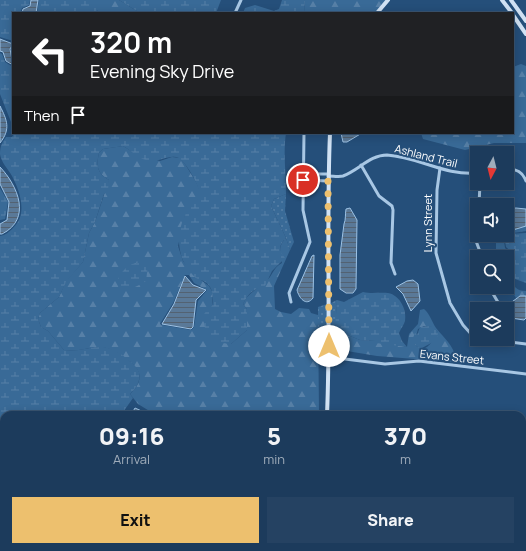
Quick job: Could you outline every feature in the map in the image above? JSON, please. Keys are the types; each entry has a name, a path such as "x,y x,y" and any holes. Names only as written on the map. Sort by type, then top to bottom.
{"street":[{"path":"235,12 241,0"},
{"path":"378,12 388,0"},
{"path":"502,0 511,12"},
{"path":"511,0 526,21"},
{"path":"514,16 526,34"},
{"path":"517,20 522,16"},
{"path":"291,302 289,293 310,242 303,210 304,134"},
{"path":"326,411 329,357 328,177 330,134"},
{"name":"Ashland Trail","path":"328,177 342,176 377,156 387,155 402,157 462,174 470,173"},
{"path":"361,165 379,196 392,206 391,264 395,274"},
{"name":"Lynn Street","path":"440,168 437,190 436,253 450,303 463,325 470,333"},
{"path":"514,169 519,170 526,180"},
{"path":"303,174 328,177"},
{"path":"303,180 328,177"},
{"path":"514,342 526,344"},
{"name":"Evans Street","path":"329,357 385,364 419,362 526,374"}],"green space":[{"path":"0,0 30,0 29,5 22,8 20,12 12,12 12,41 0,37"},
{"path":"39,0 98,0 98,10 95,12 37,12"},
{"path":"98,0 119,0 138,12 95,12 98,10"},
{"path":"119,0 221,0 216,12 138,12"},
{"path":"282,0 305,0 304,12 243,12 245,8 255,5 274,11 279,9"},
{"path":"305,0 386,0 376,12 304,12"},
{"path":"0,53 2,54 5,62 12,66 12,124 0,94"},
{"path":"521,64 526,66 526,143 494,143 482,146 470,146 470,149 465,150 423,139 421,134 514,134 514,67"},
{"path":"14,134 286,134 286,194 274,199 271,206 286,238 280,248 285,258 272,271 264,288 251,292 243,304 247,309 247,330 231,344 214,342 206,333 204,314 212,306 213,296 211,289 204,281 196,278 186,266 179,245 181,225 187,212 200,194 199,189 186,165 176,157 169,157 154,161 146,160 123,146 103,149 99,153 98,169 102,175 109,180 108,190 104,194 95,222 89,233 83,262 66,282 59,297 40,313 38,319 41,327 48,331 64,350 81,350 102,347 109,348 126,358 137,368 139,372 139,382 130,394 133,398 124,411 0,411 0,236 9,232 18,223 21,210 18,189 0,154 6,137 12,137"},
{"path":"123,146 136,154 160,161 172,157 180,158 185,164 196,182 200,191 200,197 185,216 178,246 183,261 193,274 209,286 213,293 212,306 231,344 247,330 247,309 243,304 248,296 267,281 276,268 282,263 280,252 283,241 286,238 290,250 274,286 275,309 291,314 299,308 309,309 311,313 318,315 319,411 149,411 138,404 130,394 138,385 139,379 139,373 134,365 117,352 102,347 81,350 64,350 48,331 41,327 38,319 40,313 59,297 66,281 83,262 89,233 95,222 109,180 102,175 98,169 99,153 103,149","holes":["185,275 189,275 194,283 207,290 198,301 194,327 191,330 160,324 173,303"]},
{"path":"0,188 8,202 5,219 0,220"},
{"path":"286,194 285,211 294,242 290,250 271,206 274,199"},
{"path":"526,226 526,231 514,233 514,230"},
{"path":"526,233 526,283 515,279 514,250 509,250 506,247 505,242 514,242 514,234"},
{"path":"496,242 504,242 505,248 507,250 496,250"},
{"path":"142,262 148,265 146,281 129,289 119,288 117,281 126,267"},
{"path":"514,286 521,291 526,291 526,296 516,298 514,294"},
{"path":"363,292 388,293 392,294 399,300 404,308 405,322 399,333 402,341 407,347 376,343 375,341 360,340 335,330 337,300 344,302"},
{"path":"337,300 335,349 331,348 331,303"},
{"path":"327,304 327,348 318,347 318,307"},
{"path":"424,309 426,311 436,328 451,346 456,358 453,362 377,356 335,349 335,330 360,340 376,341 407,347 409,334 418,324 420,310","holes":["424,326 432,327 438,332 428,346 422,349 414,344 418,329"]},
{"path":"420,327 433,327 438,332 437,340 420,349 414,344 410,345 415,333 417,335"}],"shaded area":[{"path":"31,0 38,0 36,12 22,12 23,9 30,6"},
{"path":"0,39 12,44 10,49 12,64 6,61 3,52 0,51"},
{"path":"0,106 6,120 7,129 0,143"},
{"path":"341,134 360,134 347,142 343,142"},
{"path":"0,167 12,183 19,202 17,220 11,228 2,234 0,234 0,224 7,220 9,202 0,184"},
{"path":"350,208 357,220 356,289 353,293 346,293 340,289 340,255 346,209"},
{"path":"514,208 526,209 526,226 514,230"},
{"path":"314,255 313,298 308,302 305,302 299,296 297,290 312,256"},
{"path":"185,276 193,285 206,290 196,300 193,327 191,329 162,324 174,304"},
{"path":"413,280 418,284 420,301 411,311 403,294 396,287 407,281"},
{"path":"520,296 526,296 526,318 524,320 514,318 514,302 512,302"},
{"path":"135,408 142,411 133,411"}],"route":[{"path":"303,180 328,181 329,346"}]}
